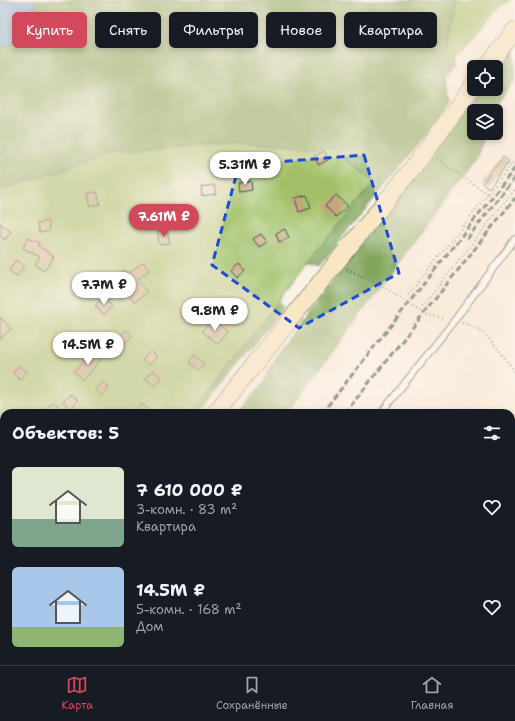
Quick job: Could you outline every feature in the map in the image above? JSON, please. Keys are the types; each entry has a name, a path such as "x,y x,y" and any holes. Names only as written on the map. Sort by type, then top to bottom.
{"street":[{"path":"492,60 515,30"},
{"path":"218,409 425,151 467,94"}],"lane":[{"path":"384,409 454,321 515,239"}],"path":[{"path":"425,151 488,194"},
{"path":"408,295 515,160"},
{"path":"422,307 515,189"},
{"path":"336,263 384,287 424,314 471,324 485,334 515,372"}],"highlighted area":[{"path":"364,155 399,273 299,328 212,265 239,165"}],"green space":[{"path":"33,0 455,0 446,49 457,55 456,64 446,76 449,103 421,141 319,266 308,262 375,182 333,149 299,145 237,143 113,153 0,190 0,47 12,44 12,48 87,48 87,12 36,12 36,5"},
{"path":"455,0 510,0 501,6 457,55 445,49"},
{"path":"515,42 515,80 503,95 503,60 501,60"},
{"path":"474,96 502,96 497,104 468,104"},
{"path":"467,105 467,140 483,140 476,159 290,409 240,409 264,382 277,354"},
{"path":"237,143 299,145 333,149 375,182 308,262 197,409 0,409 0,190 113,153"},
{"path":"279,301 283,308 203,409 197,409"}],"water":[{"path":"0,0 33,0 36,5 36,12 12,12 12,44 0,47"}],"building":[{"path":"324,151 329,159 319,165 314,156"},
{"path":"503,157 509,161 489,188 482,183"},
{"path":"251,181 252,190 239,192 238,183"},
{"path":"214,185 216,194 202,196 201,187"},
{"path":"97,192 100,204 90,207 87,194"},
{"path":"307,195 311,208 299,212 295,198"},
{"path":"336,195 348,206 336,217 325,206"},
{"path":"48,221 49,231 40,233 38,223"},
{"path":"0,223 11,232 5,240 0,236"},
{"path":"285,229 289,238 279,242 276,233"},
{"path":"167,230 170,243 160,245 157,232"},
{"path":"261,234 267,242 259,247 253,239"},
{"path":"28,238 40,243 39,246 54,257 44,271 35,264 40,257 23,248"},
{"path":"16,260 24,266 17,276 9,271"},
{"path":"143,262 149,270 137,280 147,292 135,302 115,278 124,270 128,274"},
{"path":"239,264 245,271 237,278 231,271"},
{"path":"103,297 112,306 104,315 95,306"},
{"path":"0,317 11,329 0,339"},
{"path":"212,319 228,332 218,344 202,331"},
{"path":"126,330 132,336 124,344 118,338"},
{"path":"92,351 101,359 83,380 74,372"},
{"path":"151,351 157,357 148,366 142,360"},
{"path":"195,355 204,364 198,370 189,362"},
{"path":"19,366 27,372 20,380 13,373"},
{"path":"153,370 162,378 155,386 145,378"},
{"path":"103,382 109,388 102,396 95,390"},
{"path":"70,394 78,401 71,409 63,402"},
{"path":"53,401 59,407 57,409 46,409"},
{"path":"142,404 148,409 137,409"}],"railway":[{"path":"325,409 515,168"},
{"path":"467,239 515,177"},
{"path":"348,409 515,198"}]}
